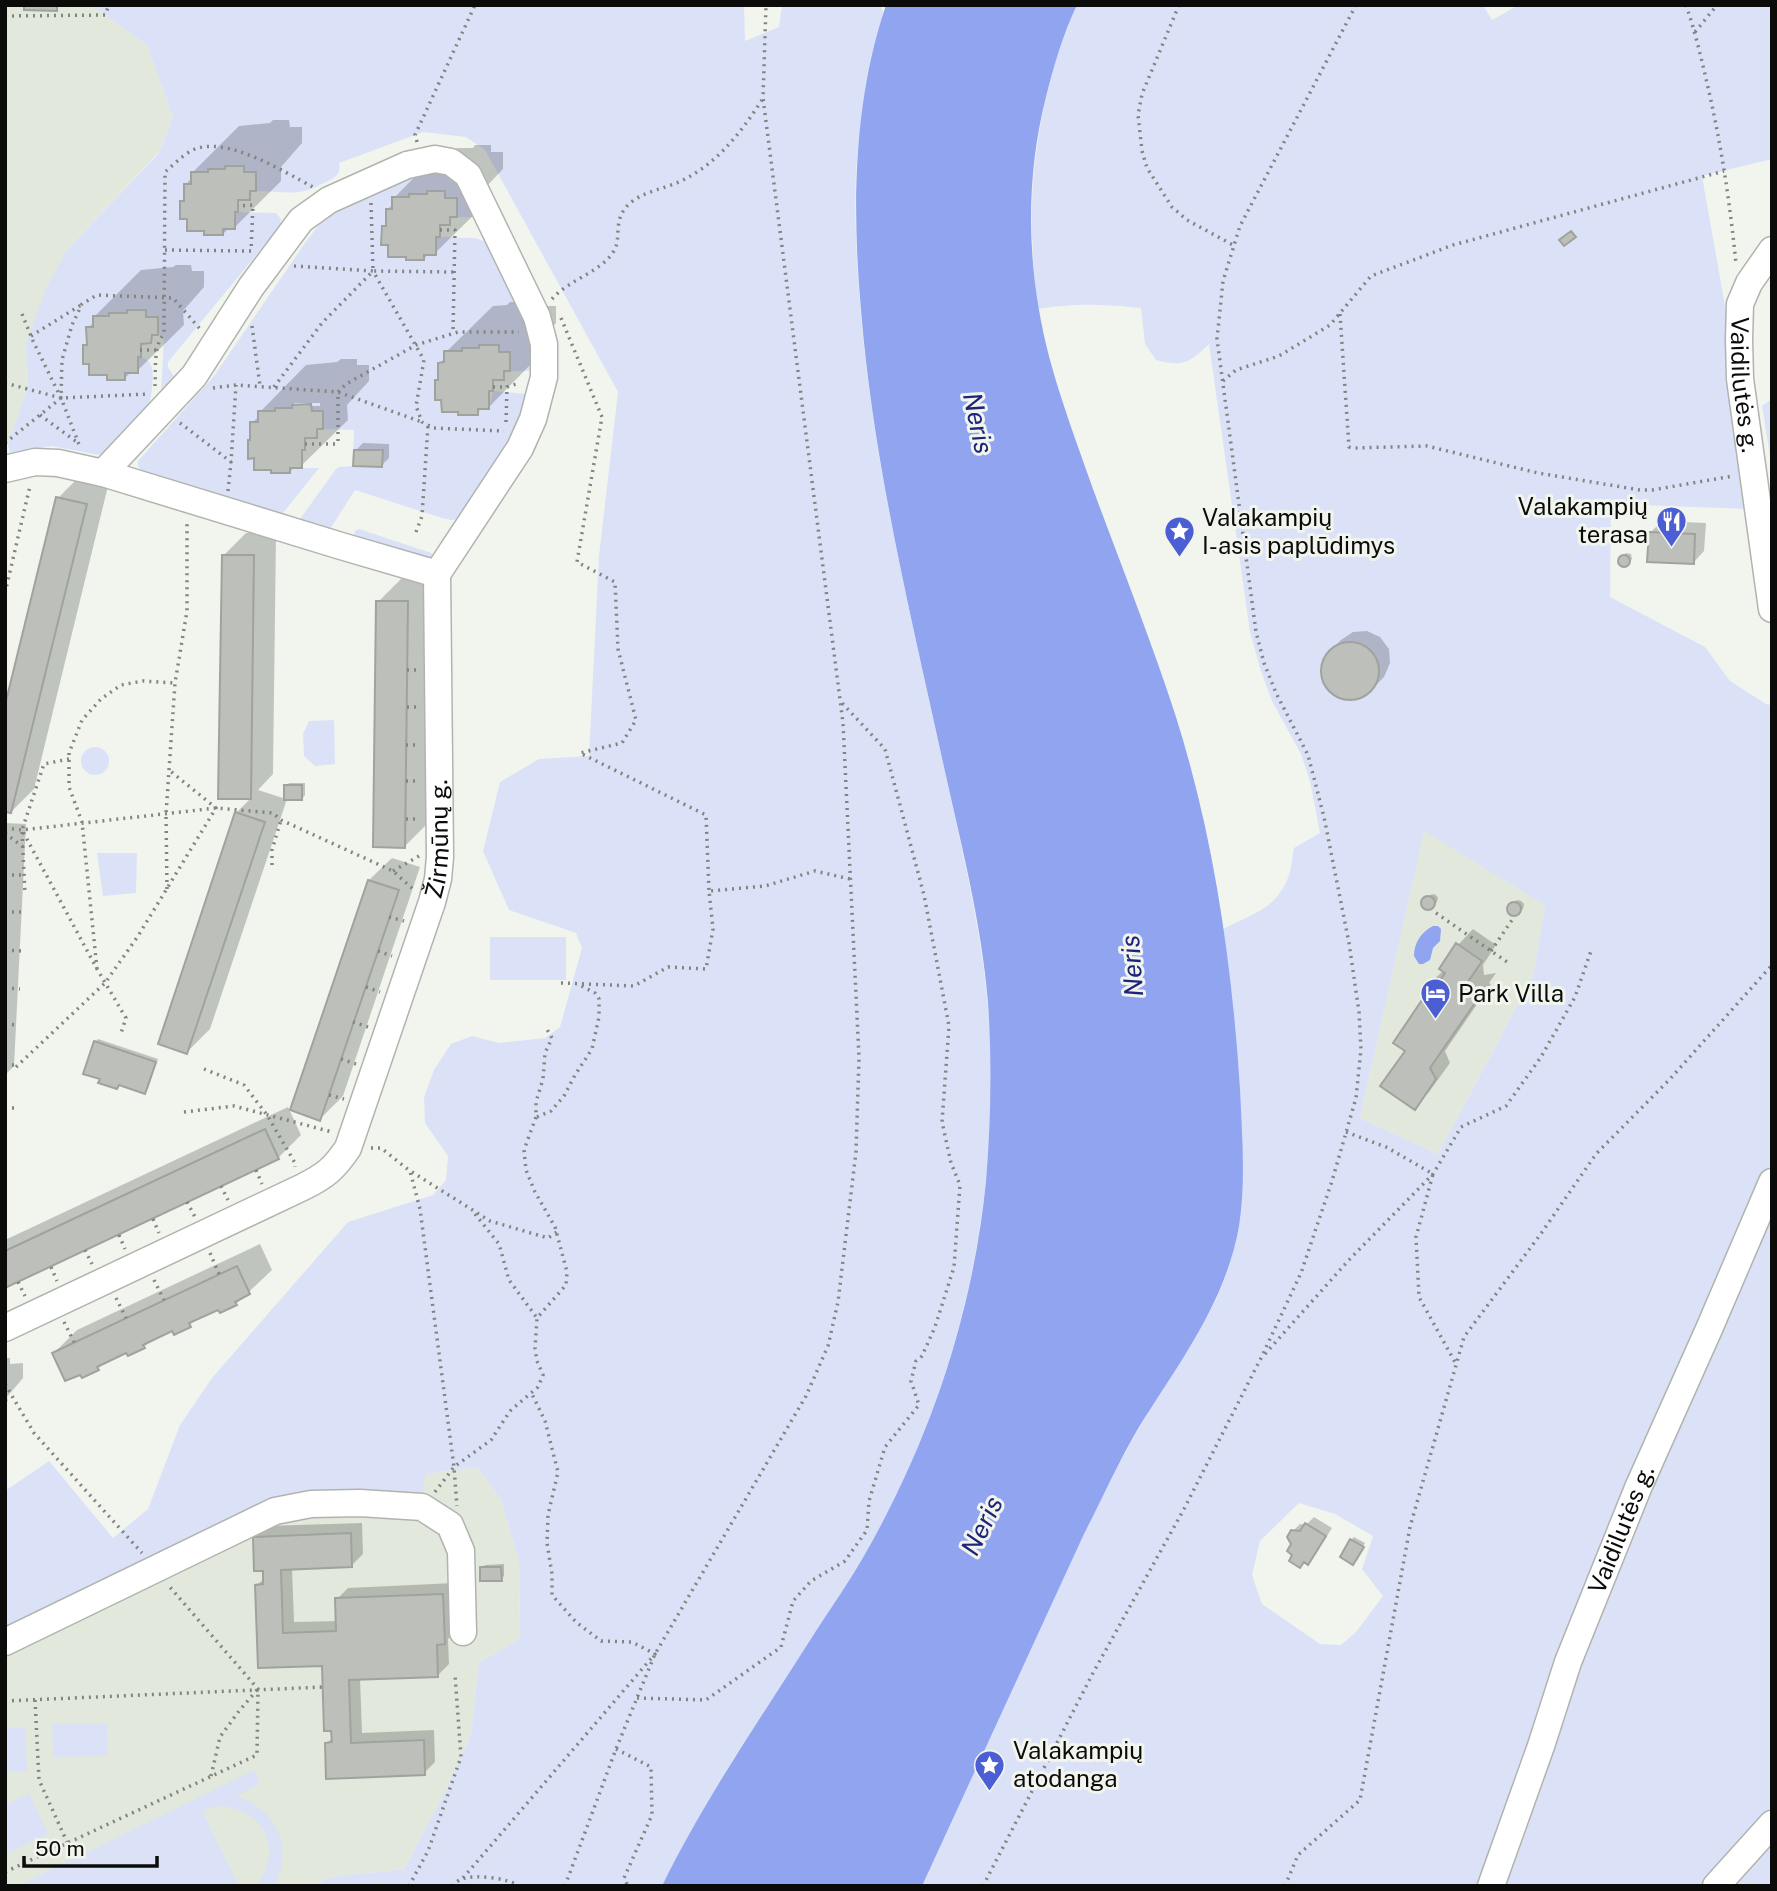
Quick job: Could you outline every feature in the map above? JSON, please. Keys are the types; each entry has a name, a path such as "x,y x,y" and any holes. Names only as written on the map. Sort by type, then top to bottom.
{"street":[{"path":"5,469 35,462 58,463 96,471 437,574 520,448 541,393 545,365 544,315 468,174 451,162 435,159 407,165 334,198 302,220 259,258 248,293 194,376 163,409 96,471"},
{"name":"Vaidilutės g.","path":"1772,250 1749,283 1740,304 1740,379 1772,609"},
{"name":"Žirmūnų g.","path":"5,1328 296,1191 323,1177 338,1164 350,1143 438,879 437,574"},
{"name":"Vaidilutės g.","path":"1491,1886 1573,1650 1638,1488 1772,1182"},
{"path":"5,1642 275,1511 311,1504 359,1503 422,1507 450,1525 461,1551 463,1632"},
{"path":"1716,1886 1772,1824"}],"path":[{"path":"5,16 105,15 109,5"},
{"path":"424,161 415,135 475,5"},
{"path":"565,1886 616,1749 656,1654 806,1396 828,1346 838,1302 856,1152 859,1058 843,723 763,98 766,5"},
{"path":"1179,5 1142,94 1138,115 1142,151 1147,169 1172,207 1187,220 1233,246"},
{"path":"983,1886 1261,1358 1301,1273 1356,1098 1361,1049 1359,1012 1349,943 1324,817 1308,755 1276,693 1256,632 1217,339 1223,281 1240,226 1356,5"},
{"path":"1686,5 1715,116 1730,202 1736,266"},
{"path":"1695,32 1717,5"},
{"path":"305,444 338,442 338,392 346,384 416,345 458,331 544,315 579,277 602,265 616,248 617,227 627,205 706,168 727,148 763,98"},
{"path":"5,383 61,398 155,394 158,350 164,334 165,172 192,150 214,146 248,155 334,198"},
{"path":"1222,382 1236,370 1279,356 1330,325 1370,276 1441,249 1724,171"},
{"path":"371,182 373,271 424,360 416,406 422,422"},
{"path":"238,206 253,205 259,258"},
{"path":"440,230 455,230 453,333"},
{"path":"165,250 373,271 454,272"},
{"path":"274,387 322,323 373,271"},
{"path":"248,293 260,386"},
{"path":"31,336 97,295 165,297 173,298 214,345"},
{"path":"5,443 61,398 62,360 82,304"},
{"path":"1340,312 1349,447 1427,446 1538,473 1652,491 1752,471"},
{"path":"22,314 79,443 96,471"},
{"path":"544,315 602,417 578,562 615,582 618,649 636,720 622,743 580,753 706,815 713,929 706,969 668,967 634,986 561,983"},
{"path":"140,350 158,350"},
{"path":"188,383 195,390 236,385 338,392 422,422 433,429 506,431 507,453 513,460"},
{"path":"226,511 236,385"},
{"path":"493,387 507,387"},
{"path":"163,409 230,462"},
{"path":"40,415 79,443"},
{"path":"416,532 422,516 428,425"},
{"path":"5,593 32,478"},
{"path":"167,889 166,814 174,683 187,611 188,498"},
{"path":"97,969 82,822 69,787 69,752 82,720 100,699 121,685 143,681 174,683"},
{"path":"637,1698 706,1700 781,1647 793,1601 811,1581 845,1561 867,1530 869,1501 885,1447 919,1405 911,1381 916,1361 922,1356 935,1327 954,1267 960,1185 951,1163 942,1122 949,1026 927,908 885,749 841,701"},
{"path":"25,894 22,830 44,764 69,759"},
{"path":"169,769 216,808"},
{"path":"5,831 216,808 273,813 281,820 393,871 432,902"},
{"path":"5,1065 16,1066 105,983 138,936 216,808"},
{"path":"272,865 272,850 281,820"},
{"path":"22,830 126,1018 120,1036"},
{"path":"5,831 23,847"},
{"path":"709,891 765,886 815,871 850,879"},
{"path":"5,875 24,875"},
{"path":"5,912 24,912"},
{"path":"1436,913 1510,964"},
{"path":"1491,951 1512,920"},
{"path":"1261,1358 1433,1174 1461,1127 1506,1106 1541,1057 1575,997 1592,948"},
{"path":"5,950 22,951"},
{"path":"1285,1886 1298,1855 1360,1800 1410,1527 1464,1337 1596,1154 1670,1079 1772,965"},
{"path":"536,1117 551,1111 564,1096 575,1074 593,1049 599,1017 599,999 595,993 577,983"},
{"path":"5,988 20,989"},
{"path":"5,1024 18,1024"},
{"path":"537,1318 566,1285 568,1272 555,1227 526,1170 524,1150 536,1117 545,1053 552,1038 545,1026"},
{"path":"204,1069 244,1084 267,1115 295,1163 296,1191"},
{"path":"184,1112 234,1106 350,1143 381,1148 410,1171 490,1221 548,1238 557,1233"},
{"path":"5,1108 14,1108"},
{"path":"1346,1132 1386,1147 1433,1174"},
{"path":"410,1171 421,1209 454,1467 491,1440 510,1411 538,1387 543,1375 537,1361 537,1318 509,1280 499,1244 471,1210"},
{"path":"1433,1174 1416,1237 1419,1297 1456,1364"},
{"path":"5,1384 34,1433 156,1568 258,1689 257,1755 5,1872"},
{"path":"531,1393 545,1421 558,1472 547,1529 552,1595 576,1622 601,1640 632,1642 656,1654"},
{"path":"452,1886 463,1878 656,1654"},
{"path":"409,1886 428,1851 461,1757 454,1675"},
{"path":"5,1701 323,1687"},
{"path":"211,1776 220,1737 258,1689"},
{"path":"35,1699 39,1780 67,1842"},
{"path":"616,1749 651,1767 652,1815 624,1878 628,1886"},
{"path":"463,1878 505,1879 519,1886"}],"shaded area":[{"path":"5,5 94,5 147,45 173,117 158,153 67,249 26,344 28,387 8,444 5,445"},
{"path":"94,5 744,5 745,41 779,27 782,5 880,5 883,12 867,84 857,158 855,217 861,316 884,485 968,879 984,967 991,1085 983,1204 973,1268 946,1372 892,1505 858,1566 718,1785 662,1886 312,1886 330,1877 404,1869 446,1790 471,1734 479,1663 520,1638 519,1561 501,1500 477,1467 425,1474 420,1512 310,1515 256,1530 5,1651 5,1491 49,1461 113,1538 148,1509 180,1425 212,1378 348,1222 433,1195 446,1180 448,1156 425,1123 424,1097 434,1070 451,1044 472,1036 499,1043 545,1038 560,1027 582,948 576,933 509,910 483,851 500,782 539,759 589,756 599,556 618,392 485,150 466,137 423,132 339,163 338,173 334,178 302,191 256,191 256,173 208,169 208,172 191,172 191,184 184,184 184,201 180,202 180,219 187,219 188,231 223,235 223,229 235,229 235,212 276,213 281,219 280,226 168,362 168,367 178,383 161,393 164,336 158,335 158,317 127,313 93,316 93,327 86,328 87,345 83,345 83,363 89,364 89,375 107,375 107,380 125,380 125,373 138,373 138,357 149,361 153,375 147,410 106,453 99,455 52,446 10,453 8,444 28,387 26,344 45,291 67,249 158,154 173,117 147,45"},
{"path":"1077,5 1483,5 1492,20 1519,5 1772,5 1772,159 1702,176 1725,306 1750,509 1611,504 1610,597 1705,647 1730,681 1766,704 1772,705 1772,1886 922,1886 1103,1495 1138,1430 1203,1325 1221,1288 1235,1243 1242,1174 1237,1060 1223,929 1262,909 1278,896 1291,869 1294,848 1320,833 1310,781 1301,754 1272,701 1250,632 1209,344 1186,362 1165,362 1156,360 1145,344 1141,308 1089,305 1038,309 1032,224 1037,142 1049,86","holes":["1424,831 1545,905 1533,976 1438,1154 1360,1118","1299,1503 1335,1514 1373,1536 1362,1569 1383,1596 1356,1632 1341,1645 1320,1644 1262,1604 1252,1575 1260,1541"]},
{"path":"430,172 456,181 465,192 477,217 457,217 457,198 445,198 445,191 410,194 392,209 386,209 382,244 388,245 388,257 424,260 424,255 436,255 436,237 475,238 486,242 522,315 531,350 532,371 510,371 510,352 462,348 462,351 438,363 435,400 441,400 442,412 477,415 478,409 489,408 493,391 527,394 513,444 458,519 442,518 355,490 330,529 300,523 300,519 336,469 353,466 354,430 323,429 323,411 312,411 311,404 276,408 275,411 259,411 258,422 250,422 248,459 254,458 272,473 290,473 290,468 319,468 279,516 141,470 138,461 214,376 319,225 335,213 405,176"},
{"path":"1772,399 1772,468 1762,406"},
{"path":"359,529 431,553 434,558 432,562 356,540 355,531"},
{"path":"334,720 335,764 315,766 304,756 303,734 309,721"},
{"path":"95,747 105,751 109,761 105,771 95,775 85,771 81,761 85,751"},
{"path":"1424,830 1545,905 1533,976 1438,1154 1360,1118"},
{"path":"97,853 137,853 136,893 103,896"},
{"path":"490,937 566,937 566,980 490,980"},
{"path":"477,1467 501,1500 519,1561 520,1638 479,1663 471,1734 446,1790 404,1869 330,1877 312,1886 5,1886 5,1651 256,1530 425,1474"},
{"path":"107,1723 108,1756 53,1757 52,1724"},
{"path":"25,1727 27,1771 5,1772 5,1728"},
{"path":"254,1770 260,1783 236,1796 262,1810 278,1831 283,1857 274,1886 257,1886 269,1857 269,1844 263,1829 257,1821 240,1810 220,1806 202,1811 239,1886 18,1886"},
{"path":"29,1793 48,1834 5,1854 5,1805"}],"water":[{"name":"Neris","path":"886,5 1077,5 1052,73 1034,162 1031,229 1037,295 1042,328 1060,393 1176,717 1211,854 1237,1042 1243,1175 1239,1226 1233,1254 1212,1306 1185,1355 1139,1427 1084,1534 922,1886 662,1886 716,1788 864,1556 909,1467 945,1375 959,1327 971,1279 986,1181 990,1069 985,970 968,875 893,531 874,421 861,310 856,195 861,118 875,42"},
{"path":"1433,926 1441,929 1440,941 1433,948 1430,960 1419,964 1414,956 1417,942 1425,931"}],"building":[{"path":"24,5 57,5 57,11 24,10"},
{"path":"225,166 244,166 244,172 256,172 256,191 250,191 250,200 238,200 235,229 223,229 223,235 187,231 187,219 180,219 180,201 184,201 184,184 191,184 191,172 225,169"},
{"path":"427,191 445,191 445,198 457,198 457,217 450,217 450,225 440,225 440,237 436,237 436,255 424,255 424,260 388,257 388,245 381,245 382,226 386,226 386,209 392,209 392,197 427,194"},
{"path":"1571,231 1576,237 1564,246 1559,240"},
{"path":"127,310 146,310 146,317 158,317 158,335 152,335 151,343 141,344 138,373 125,373 125,380 107,380 107,375 89,375 89,364 83,364 83,345 87,345 86,327 93,327 93,316 127,313"},
{"path":"479,345 499,345 499,352 510,352 510,371 504,371 504,380 493,380 493,391 489,391 489,409 478,409 478,415 442,412 441,400 435,400 435,380 438,380 438,363 444,362 444,351 462,351 462,348 479,348"},
{"path":"311,404 312,411 323,411 323,429 317,429 317,438 305,438 302,468 290,468 290,473 254,470 254,458 248,459 248,440 250,422 258,422 258,411 275,411 275,408"},
{"path":"354,450 383,450 382,467 353,466"},
{"path":"56,497 87,504 11,813 5,812 5,705"},
{"name":"Valakampių terasa","path":"1649,532 1695,534 1694,564 1647,562"},
{"path":"222,555 254,555 251,799 218,799"},
{"path":"1624,555 1630,561 1624,567 1618,561"},
{"path":"376,601 408,601 405,848 373,847"},
{"path":"1344,642 1356,642 1371,650 1379,665 1379,677 1371,692 1356,700 1344,700 1329,692 1321,677 1321,665 1329,650"},
{"path":"284,785 302,785 302,800 284,800"},
{"path":"235,812 265,822 187,1054 158,1044"},
{"path":"368,880 399,890 320,1121 290,1110"},
{"path":"1428,896 1433,898 1433,908 1428,910 1423,908 1421,903 1423,898"},
{"path":"1514,902 1519,904 1519,914 1514,916 1509,914 1507,909 1509,904"},
{"name":"Park Villa","path":"1456,943 1482,961 1468,982 1470,989 1483,987 1430,1068 1436,1079 1415,1110 1380,1086 1405,1051 1393,1043 1426,994 1422,991 1425,986 1438,984 1445,973 1439,969"},
{"path":"94,1041 156,1062 145,1094 119,1085 117,1089 98,1083 100,1079 83,1074"},
{"path":"265,1129 279,1159 5,1288 5,1251"},
{"path":"237,1266 250,1294 235,1302 237,1305 189,1323 191,1327 174,1335 172,1331 143,1345 145,1348 128,1356 126,1353 97,1367 99,1370 82,1378 80,1375 65,1381 52,1353"},
{"path":"1305,1523 1326,1536 1308,1565 1304,1562 1300,1568 1289,1561 1292,1555 1287,1551 1291,1544 1287,1537 1291,1530 1300,1531"},
{"path":"351,1533 352,1567 281,1570 283,1633 336,1631 335,1598 443,1594 445,1644 437,1645 438,1677 349,1680 351,1743 424,1740 425,1775 326,1779 325,1743 332,1742 331,1731 324,1731 322,1666 258,1668 255,1585 263,1584 263,1571 254,1571 253,1537"},
{"path":"1350,1539 1364,1547 1353,1565 1340,1557"},
{"path":"480,1567 501,1567 502,1581 480,1581"}],"place":[{"name":"Valakampių terasa","path":"1671,548"},
{"name":"Valakampių I-asis paplūdimys","path":"1179,559"},
{"name":"Park Villa","path":"1435,1021"},
{"name":"Valakampių atodanga","path":"990,1792"}]}
